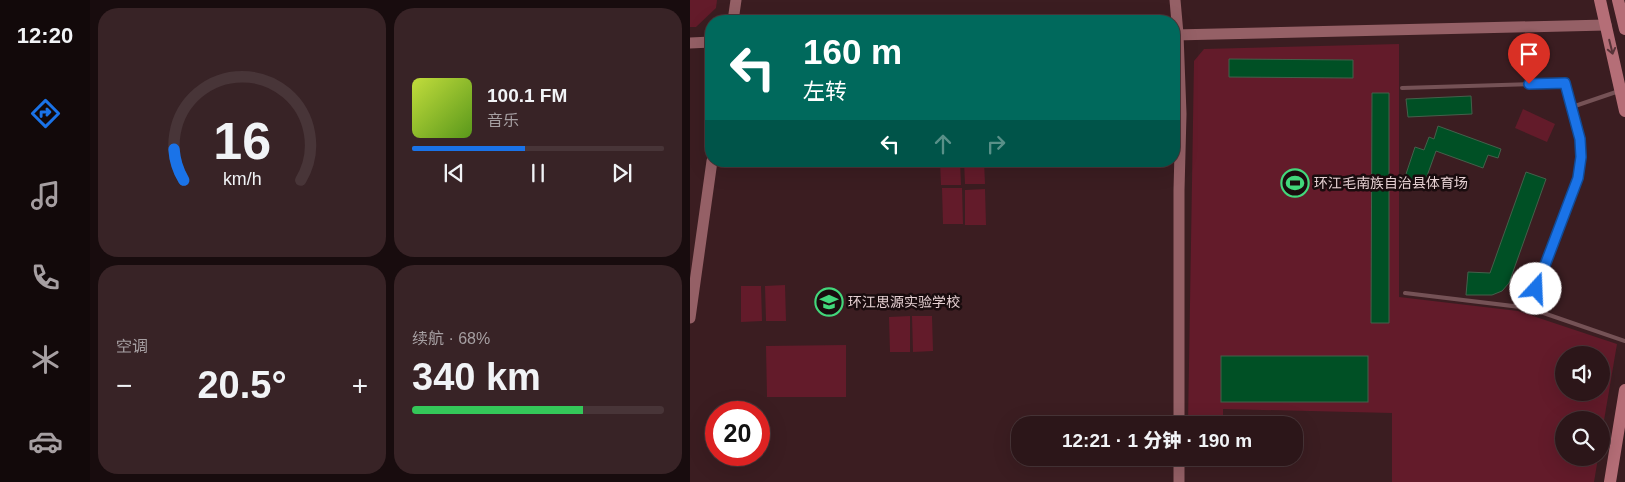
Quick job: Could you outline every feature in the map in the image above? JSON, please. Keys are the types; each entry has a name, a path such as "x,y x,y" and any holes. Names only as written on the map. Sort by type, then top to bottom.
{"main road":[{"path":"1600,0 1625,111"},
{"path":"1618,0 1625,29"},
{"path":"1610,482 1625,390"}],"street":[{"path":"734,15 736,0"},
{"path":"1174,0 1175,15"},
{"path":"1180,35 1606,25"},
{"path":"690,43 705,42"},
{"path":"1180,98 1180,152"},
{"path":"690,318 711,167"},
{"path":"1179,416 1180,167"},
{"path":"1179,466 1179,482"}],"lane":[{"path":"1402,88 1565,83 1580,139 1581,157 1578,178 1529,308"},
{"path":"1572,106 1621,90"},
{"path":"1405,293 1529,308 1625,341"}],"shaded area":[{"path":"690,0 717,0 716,8 709,15 705,15 705,18 696,27 690,27"},
{"name":"环江毛南族自治县体育场","path":"1399,44 1399,297 1518,311 1617,344 1610,385 1610,346 1555,346 1555,401 1607,401 1606,411 1555,411 1555,466 1597,466 1594,482 1392,482 1392,413 1223,409 1223,416 1188,416 1194,61 1204,49"},
{"path":"1523,109 1555,124 1547,142 1515,128"},
{"path":"940,167 960,167 961,185 941,185"},
{"path":"964,167 984,167 985,184 965,184"},
{"path":"942,188 962,188 963,224 943,224"},
{"path":"985,189 986,225 965,225 965,190"},
{"path":"785,285 786,321 766,321 765,286"},
{"path":"741,286 761,286 762,321 741,322"},
{"path":"910,316 910,352 890,352 889,317"},
{"path":"912,316 932,316 933,351 913,352"},
{"path":"846,345 846,397 767,397 766,346"}],"building":[{"path":"1229,59 1353,60 1353,78 1229,77"},
{"path":"1372,93 1389,93 1389,323 1371,323"},
{"path":"1471,96 1472,114 1408,117 1406,99"},
{"path":"1438,126 1501,149 1498,158 1488,155 1483,168 1436,151 1423,187 1404,180 1415,147 1424,150 1429,137 1434,139"},
{"path":"1526,172 1546,179 1509,283 1502,291 1492,295 1466,295 1468,272 1490,273"},
{"path":"1221,356 1368,356 1368,402 1221,402"}],"place":[{"name":"环江毛南族自治县体育场","path":"1295,183"},
{"name":"环江思源实验学校","path":"829,302"}],"route":[{"path":"1529,84 1565,83 1581,148 1578,178 1536,289"}]}
